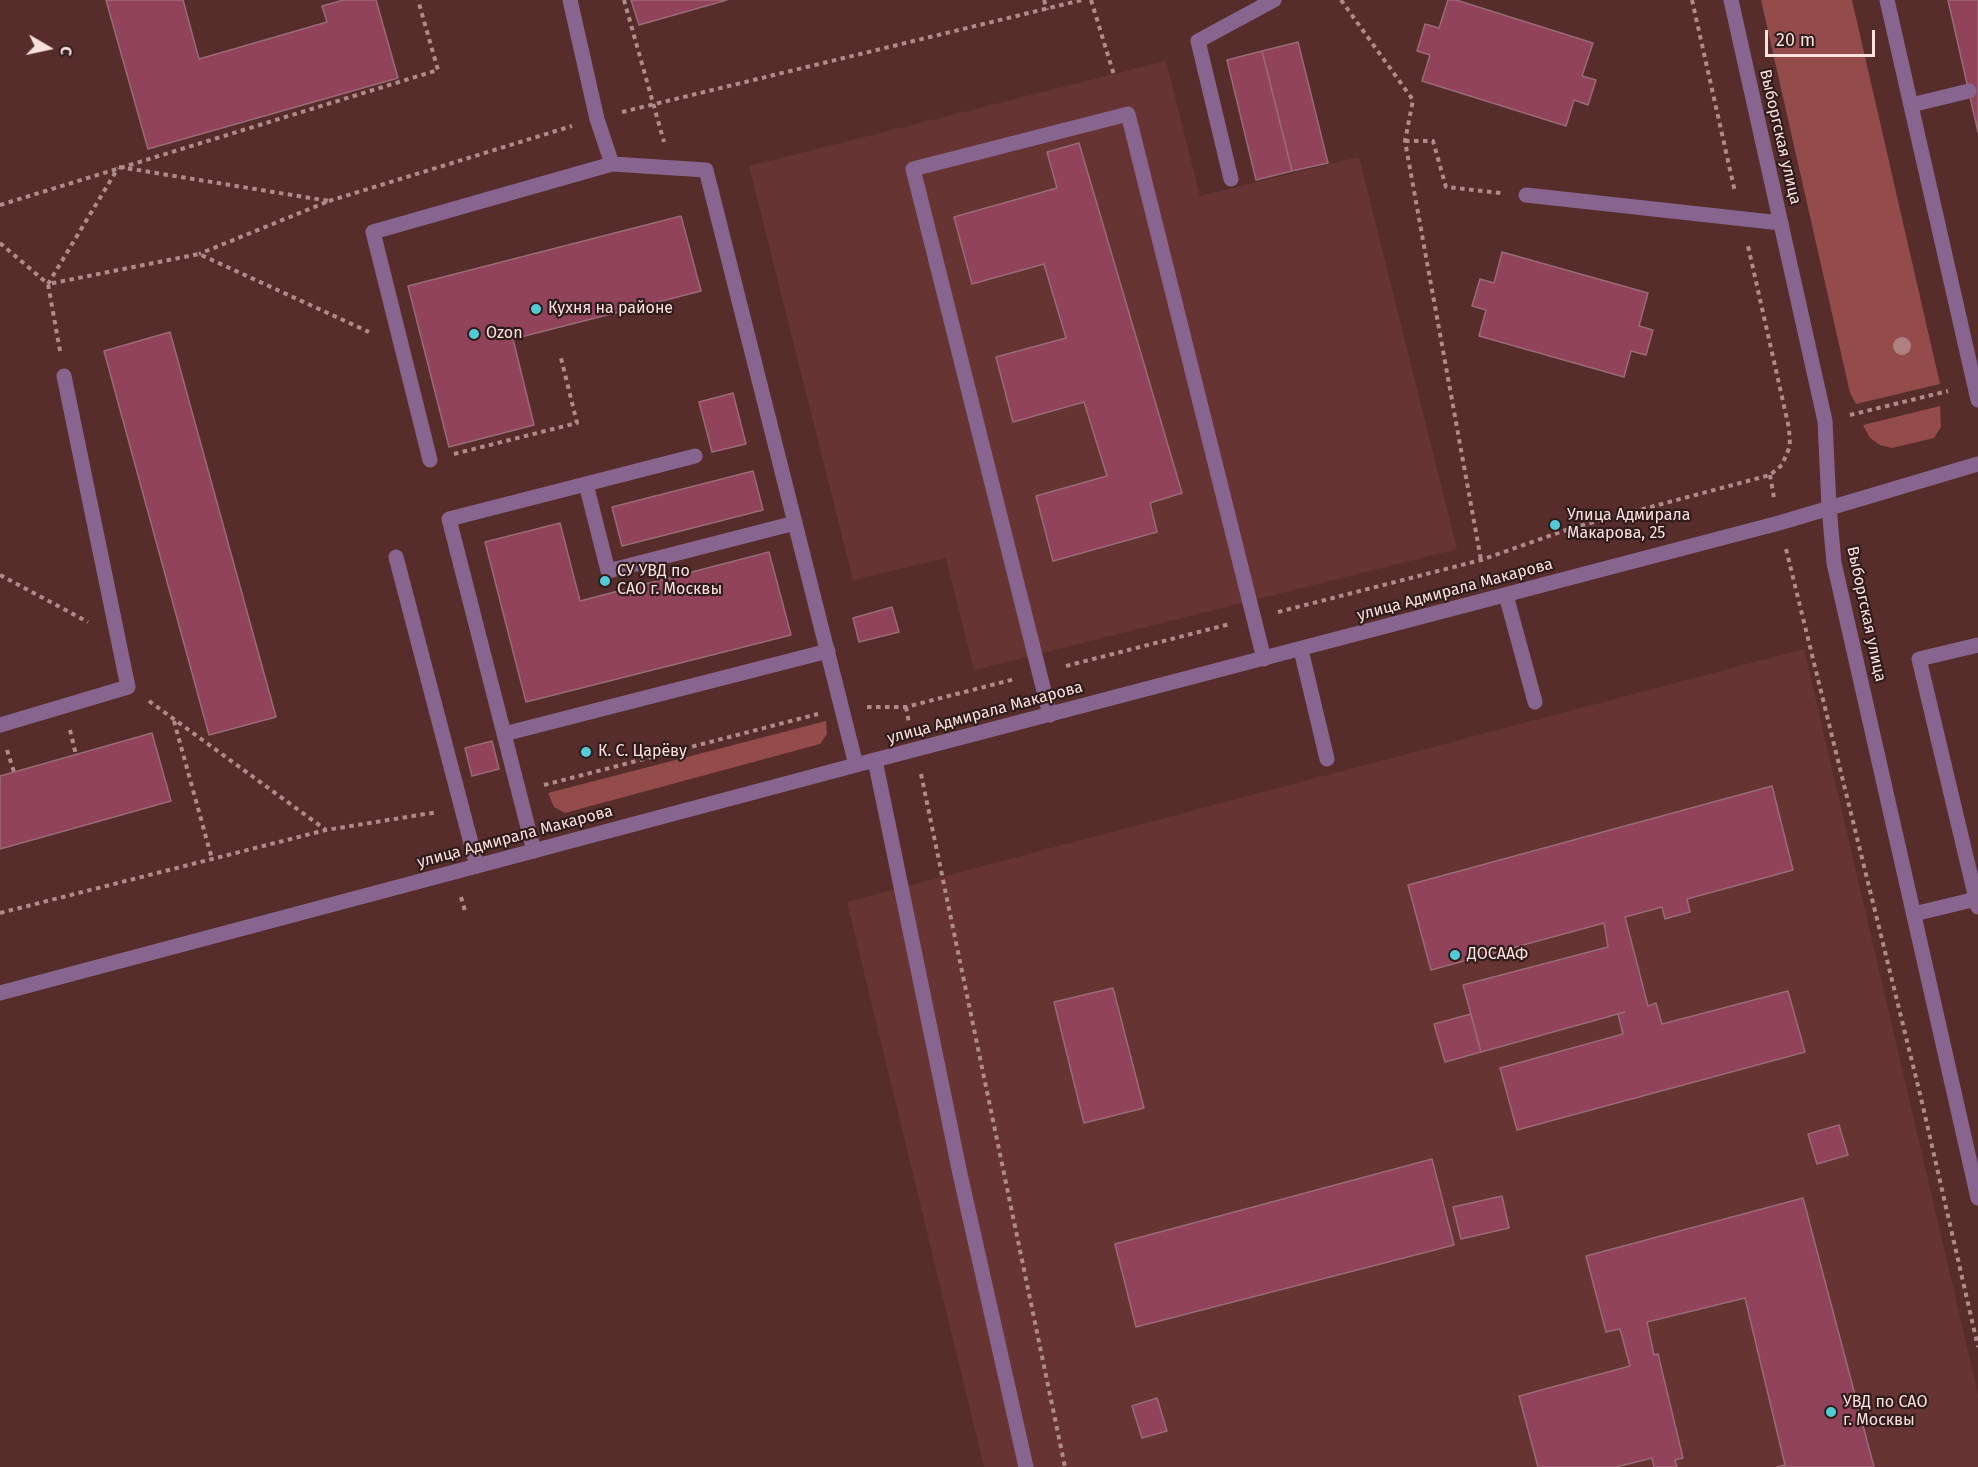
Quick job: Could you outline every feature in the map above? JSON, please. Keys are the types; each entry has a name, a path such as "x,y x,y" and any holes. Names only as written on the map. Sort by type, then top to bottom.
{"street":[{"path":"570,0 597,119 612,164"},
{"path":"1232,179 1198,42 1274,0"},
{"name":"Выборгская улица","path":"1731,0 1825,421 1834,562 1978,1198"},
{"path":"1887,0 1976,393"},
{"path":"1911,105 1969,91"},
{"path":"1050,715 913,169 1128,114 1264,659"},
{"path":"430,460 373,232 612,164 706,170 856,765"},
{"path":"1526,195 1781,223"},
{"path":"0,725 128,687 64,376"},
{"path":"534,851 449,519 695,456"},
{"name":"улица Адмирала Макарова","path":"0,993 916,749 1779,523 1978,464"},
{"path":"586,484 609,571 795,523"},
{"path":"396,557 477,866"},
{"path":"1506,595 1535,702"},
{"path":"1914,914 1977,903 1919,659 1978,645"},
{"path":"1301,650 1327,759"},
{"path":"504,734 828,651"},
{"path":"875,760 960,1174 1026,1467"}],"path":[{"path":"0,205 438,70 418,0"},
{"path":"624,0 671,166"},
{"path":"1044,0 1047,10"},
{"path":"48,284 199,254 329,201 597,119 1082,0"},
{"path":"1091,0 1114,75"},
{"path":"1341,0 1413,100 1405,141 1482,560"},
{"path":"1405,141 1433,141 1446,187 1526,195"},
{"path":"118,167 329,201"},
{"path":"48,284 118,167"},
{"path":"0,243 48,284 64,376"},
{"path":"199,254 403,347"},
{"path":"430,460 577,423 561,358"},
{"path":"1789,428 1976,393"},
{"path":"518,791 842,708 906,707 1482,560 1572,528 1770,475 1779,523 1921,1098 1978,1347"},
{"path":"0,575 118,638"},
{"path":"128,687 326,830"},
{"path":"906,707 1065,1467"},
{"path":"174,720 212,860"},
{"path":"0,913 326,830 462,806"}],"shaded area":[{"path":"1761,0 1852,0 1940,384 1856,404 1850,393"},
{"path":"1166,61 1200,196 1359,157 1457,549 974,670 946,558 853,580 749,166"},
{"path":"1940,406 1941,427 1934,438 1892,448 1880,445 1870,438 1863,425"},
{"path":"1804,649 1978,1394 1978,1467 984,1467 847,902"},
{"path":"826,721 827,734 820,744 565,813 554,807 548,793"}],"building":[{"path":"106,0 183,0 199,59 327,22 322,6 344,0 376,0 398,78 148,149"},
{"path":"631,0 727,0 639,25"},
{"path":"1448,0 1456,0 1593,43 1582,76 1596,80 1588,105 1574,100 1566,126 1422,81 1430,55 1417,51 1425,24 1439,28"},
{"path":"1948,0 1978,0 1978,132"},
{"path":"1298,42 1328,163 1292,171 1262,51"},
{"path":"1262,51 1292,171 1256,180 1227,60"},
{"path":"1079,143 1182,493 1150,503 1157,532 1053,561 1036,496 1107,476 1084,402 1013,422 996,357 1066,338 1044,264 972,284 954,217 1057,188 1047,152"},
{"path":"681,216 701,291 513,339 534,425 449,447 408,286"},
{"path":"1502,252 1648,293 1639,326 1653,330 1646,355 1631,351 1624,377 1479,336 1486,310 1472,306 1480,279 1494,283"},
{"path":"170,332 276,717 209,735 104,351"},
{"path":"733,393 746,444 712,452 699,402"},
{"path":"753,471 763,510 622,546 612,507"},
{"path":"560,523 580,601 769,552 791,635 526,702 485,542"},
{"path":"892,607 899,632 859,642 853,618"},
{"path":"152,733 171,801 0,849 0,776"},
{"path":"492,741 499,769 472,776 465,748"},
{"name":"ДОСААФ","path":"1772,786 1793,870 1687,899 1690,912 1665,919 1662,907 1625,917 1648,1006 1656,1003 1662,1024 1788,991 1805,1052 1517,1130 1500,1068 1623,1034 1618,1014 1625,1012 1481,1052 1463,985 1608,947 1604,923 1431,970 1408,885"},
{"path":"1113,988 1144,1108 1084,1123 1054,1002"},
{"path":"1471,1014 1481,1052 1445,1062 1434,1024"},
{"path":"1839,1125 1848,1155 1817,1164 1808,1134"},
{"path":"1432,1159 1454,1245 1136,1327 1115,1244"},
{"path":"1502,1196 1509,1228 1461,1239 1453,1207"},
{"path":"1803,1198 1874,1467 1777,1467 1785,1465 1745,1298 1647,1322 1654,1355 1658,1354 1683,1458 1675,1460 1677,1467 1654,1467 1652,1458 1616,1467 1538,1467 1519,1396 1630,1366 1620,1329 1606,1332 1586,1256"},
{"path":"1157,1398 1167,1431 1142,1438 1132,1406"}],"place":[{"name":"Кухня на районе","path":"536,309"},
{"name":"Ozon","path":"474,334"},
{"name":"Улица Адмирала Макарова, 25","path":"1555,525"},
{"name":"СУ УВД по САО г. Москвы","path":"605,581"},
{"name":"К. С. Царёву","path":"586,752"},
{"name":"ДОСААФ","path":"1455,955"},
{"name":"УВД по САО г. Москвы","path":"1831,1412"}]}
